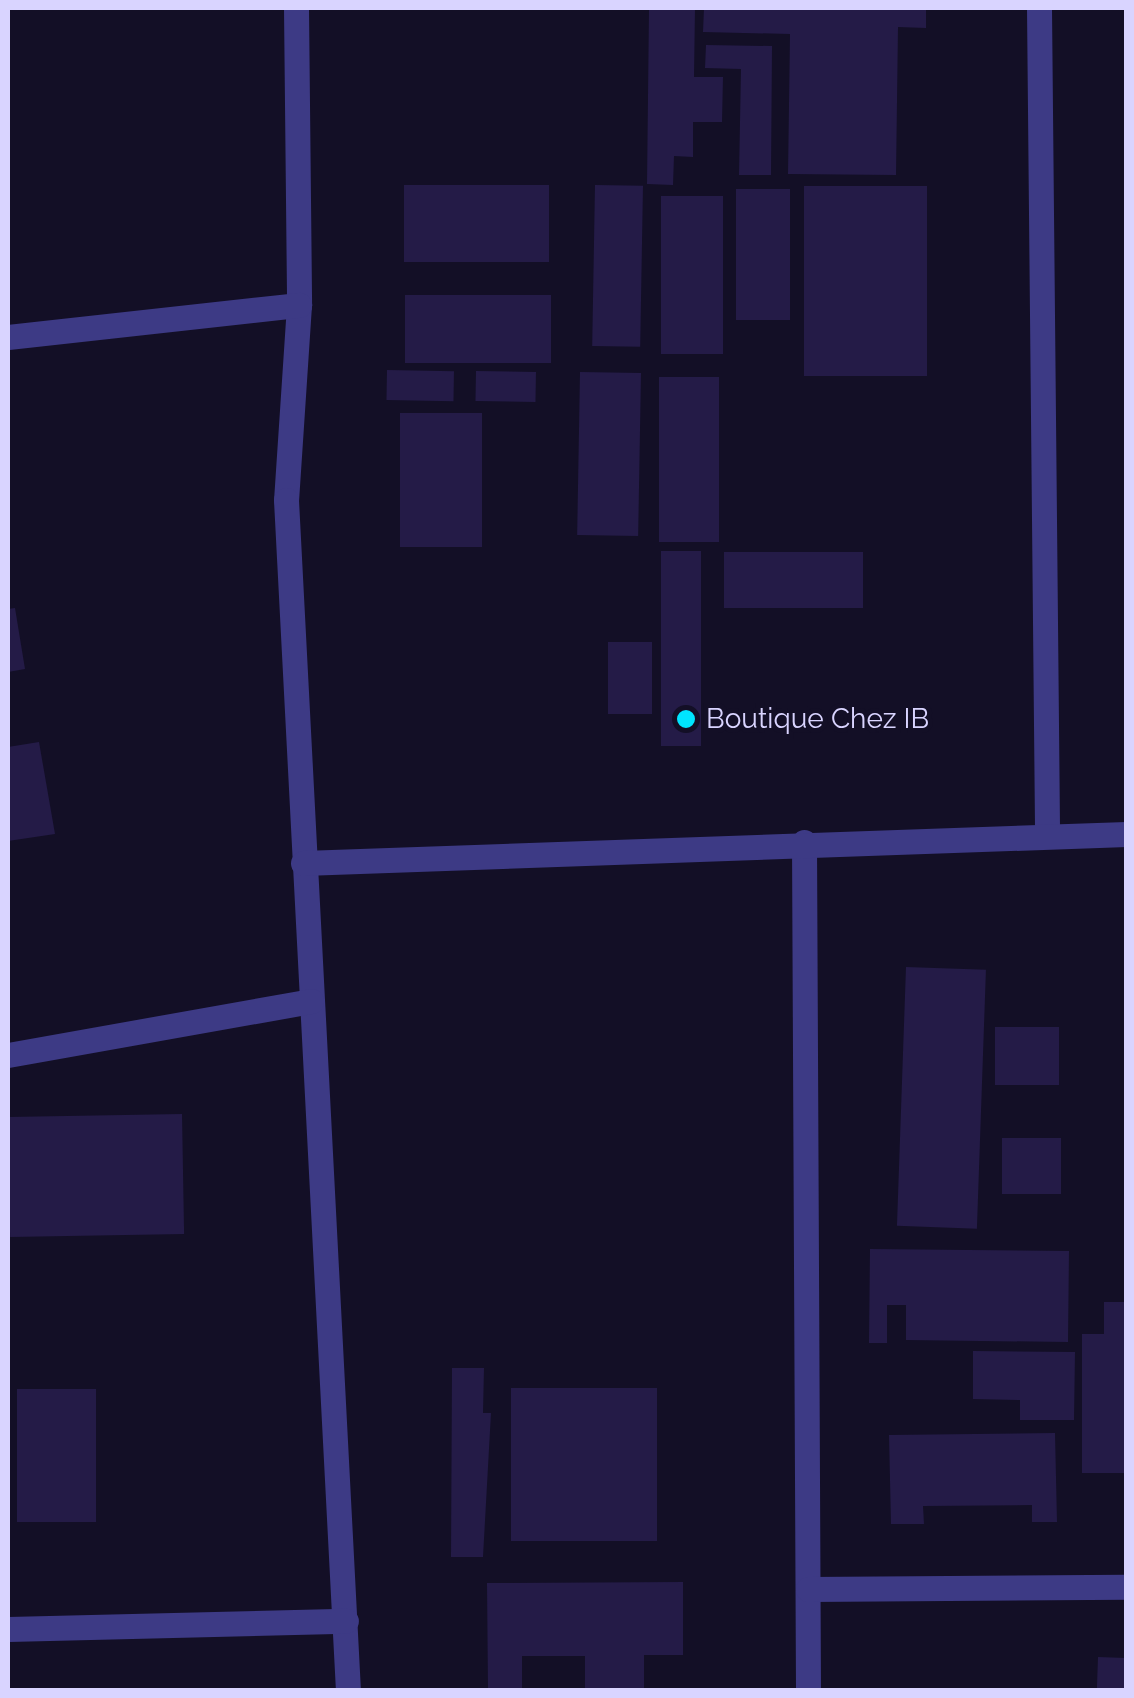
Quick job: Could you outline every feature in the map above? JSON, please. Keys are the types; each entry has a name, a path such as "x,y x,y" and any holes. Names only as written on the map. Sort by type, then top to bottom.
{"street":[{"path":"296,8 299,305 286,500 348,1690"},
{"path":"1039,8 1048,833"},
{"path":"8,338 299,305"},
{"path":"303,863 1048,833 1126,834"},
{"path":"804,842 808,1690"},
{"path":"8,1056 311,1001"},
{"path":"808,1589 1126,1587"},
{"path":"8,1629 346,1621"}],"building":[{"path":"649,8 695,8 694,77 723,77 722,122 693,122 693,157 674,156 673,185 647,184"},
{"path":"704,8 926,8 926,28 898,27 896,175 788,174 790,34 703,32"},
{"path":"706,45 772,46 771,175 739,175 741,69 705,68"},
{"path":"404,185 549,185 549,262 404,262"},
{"path":"595,185 643,186 640,347 592,346"},
{"path":"804,186 927,186 927,376 804,376"},
{"path":"736,189 790,189 790,320 736,320"},
{"path":"661,196 723,196 723,354 661,354"},
{"path":"405,295 551,295 551,363 405,363"},
{"path":"387,370 454,371 453,401 386,400"},
{"path":"476,371 536,372 535,402 475,401"},
{"path":"580,372 641,373 638,536 577,535"},
{"path":"659,377 719,377 719,542 659,542"},
{"path":"400,413 482,413 482,547 400,547"},
{"path":"661,551 701,551 701,746 661,746"},
{"path":"724,552 863,552 863,608 724,608"},
{"path":"15,608 25,669 8,672 8,609"},
{"path":"608,642 652,642 652,714 608,714"},
{"path":"39,742 55,834 8,841 8,747"},
{"path":"906,967 986,970 977,1229 897,1226"},
{"path":"995,1027 1059,1027 1059,1085 995,1085"},
{"path":"182,1114 184,1234 10,1237 8,1117"},
{"path":"1002,1138 1061,1138 1061,1194 1002,1194"},
{"path":"870,1249 1069,1251 1068,1342 906,1340 906,1305 887,1305 887,1343 869,1343"},
{"path":"1104,1302 1126,1302 1126,1473 1082,1473 1082,1334 1104,1334"},
{"path":"973,1351 1075,1352 1074,1420 1020,1420 1020,1400 973,1399"},
{"path":"452,1368 484,1368 483,1413 491,1413 483,1557 451,1557"},
{"path":"511,1388 657,1388 657,1541 511,1541"},
{"path":"17,1389 96,1389 96,1522 17,1522"},
{"path":"1055,1433 1057,1522 1032,1522 1032,1505 923,1506 924,1524 891,1524 889,1435"},
{"path":"683,1582 683,1655 644,1655 644,1690 585,1690 585,1656 522,1656 522,1690 488,1690 487,1583"},
{"path":"1098,1657 1126,1658 1125,1690 1097,1690"}],"place":[{"name":"Boutique Chez IB","path":"686,719"}]}
